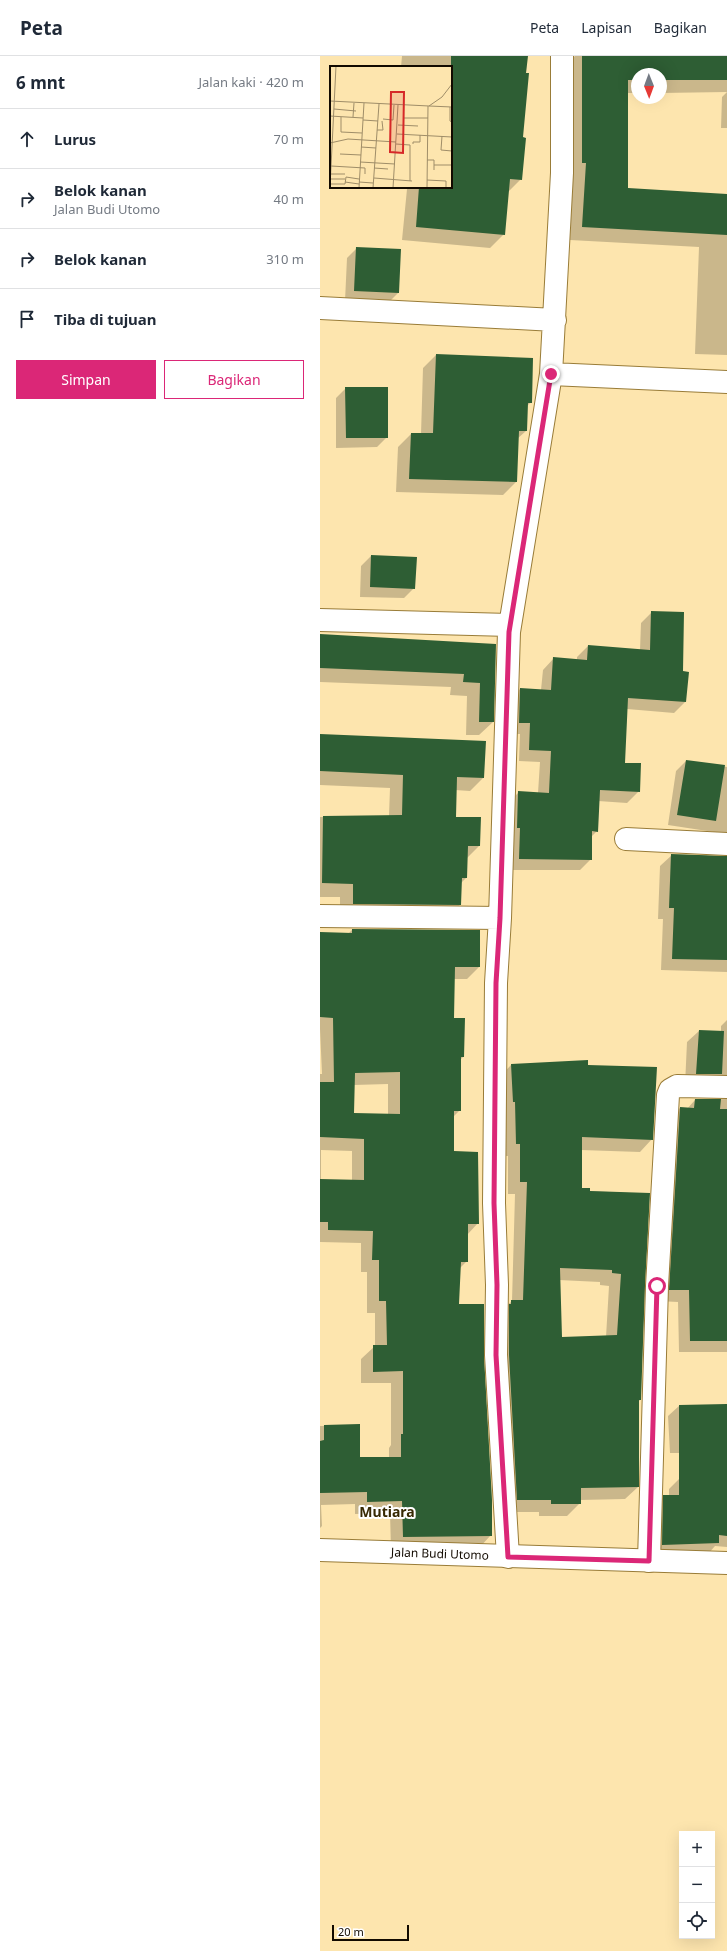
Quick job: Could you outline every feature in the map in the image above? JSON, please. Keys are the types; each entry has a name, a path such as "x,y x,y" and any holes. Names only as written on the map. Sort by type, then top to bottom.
{"street":[{"path":"508,1557 496,1355 497,1285 494,1203 496,983 500,918 510,625 551,374 555,320 562,173 562,56"},
{"path":"320,308 555,320"},
{"path":"551,374 727,382"},
{"path":"320,620 510,625"},
{"path":"626,839 727,844"},
{"path":"320,916 500,918"},
{"path":"649,1561 657,1286 668,1096 670,1090 677,1086 727,1087"},
{"name":"Jalan Budi Utomo","path":"320,1550 727,1563"}],"building":[{"path":"451,56 528,56 526,73 529,73 523,137 526,138 522,180 510,179 505,235 416,227 419,188 452,188"},
{"path":"582,56 727,56 727,80 667,80 667,68 631,68 631,80 628,80 628,188 727,194 727,235 582,227 586,163 582,163"},
{"path":"356,247 401,249 399,293 354,291"},
{"path":"436,354 533,358 532,403 528,403 527,431 519,431 517,482 409,479 411,433 433,433"},
{"path":"345,387 388,387 388,438 346,438"},
{"path":"371,555 417,557 415,589 370,587"},
{"path":"651,611 684,612 683,671 689,672 686,702 628,698 625,763 641,763 640,792 600,790 598,832 592,831 592,860 519,859 520,828 517,828 518,791 549,793 551,751 529,750 530,723 519,723 520,688 551,690 553,657 587,660 588,645 650,650"},
{"path":"320,634 496,644 494,722 479,722 480,683 463,682 464,674 320,668"},
{"path":"320,734 486,741 484,778 457,777 456,817 481,817 480,846 468,846 467,878 462,878 461,905 353,904 353,884 322,883 323,816 402,815 403,775 320,771"},
{"path":"686,760 725,765 716,821 677,815"},
{"path":"671,854 727,856 727,960 672,959 674,908 669,908"},
{"path":"352,929 480,930 480,967 455,967 454,1018 465,1018 464,1057 461,1057 461,1111 454,1111 454,1151 478,1152 479,1224 468,1224 468,1262 461,1262 459,1304 484,1304 484,1356 492,1500 492,1536 403,1537 402,1501 367,1502 367,1492 320,1493 320,1441 324,1440 324,1425 360,1424 360,1457 401,1457 401,1434 403,1434 403,1371 373,1372 373,1345 387,1345 386,1301 379,1301 379,1260 372,1260 373,1231 328,1230 328,1222 320,1222 320,1179 364,1180 364,1139 320,1137 320,1082 334,1082 333,1018 320,1017 320,932 352,933","holes":["400,1072 400,1114 354,1113 355,1073"]},
{"path":"699,1030 724,1031 722,1074 696,1074"},
{"path":"588,1060 588,1065 657,1067 653,1140 582,1137 582,1188 590,1188 590,1191 650,1193 641,1400 639,1400 639,1487 581,1488 581,1504 551,1504 551,1500 517,1500 509,1355 509,1304 511,1304 511,1300 523,1300 527,1182 520,1182 520,1144 516,1144 515,1102 513,1102 511,1064","holes":["560,1268 612,1270 612,1273 621,1274 617,1335 562,1337"]},
{"path":"695,1099 721,1099 720,1109 727,1109 727,1341 690,1341 689,1290 669,1290 680,1107 694,1108"},
{"path":"727,1404 727,1536 719,1535 719,1543 662,1545 663,1495 679,1495 679,1405"}],"district":[{"name":"Mutiara","path":"387,1512"}],"route":[{"path":"551,374 509,632 500,918 496,983 494,1203 497,1285 496,1355 508,1557 649,1561 657,1286"}]}
